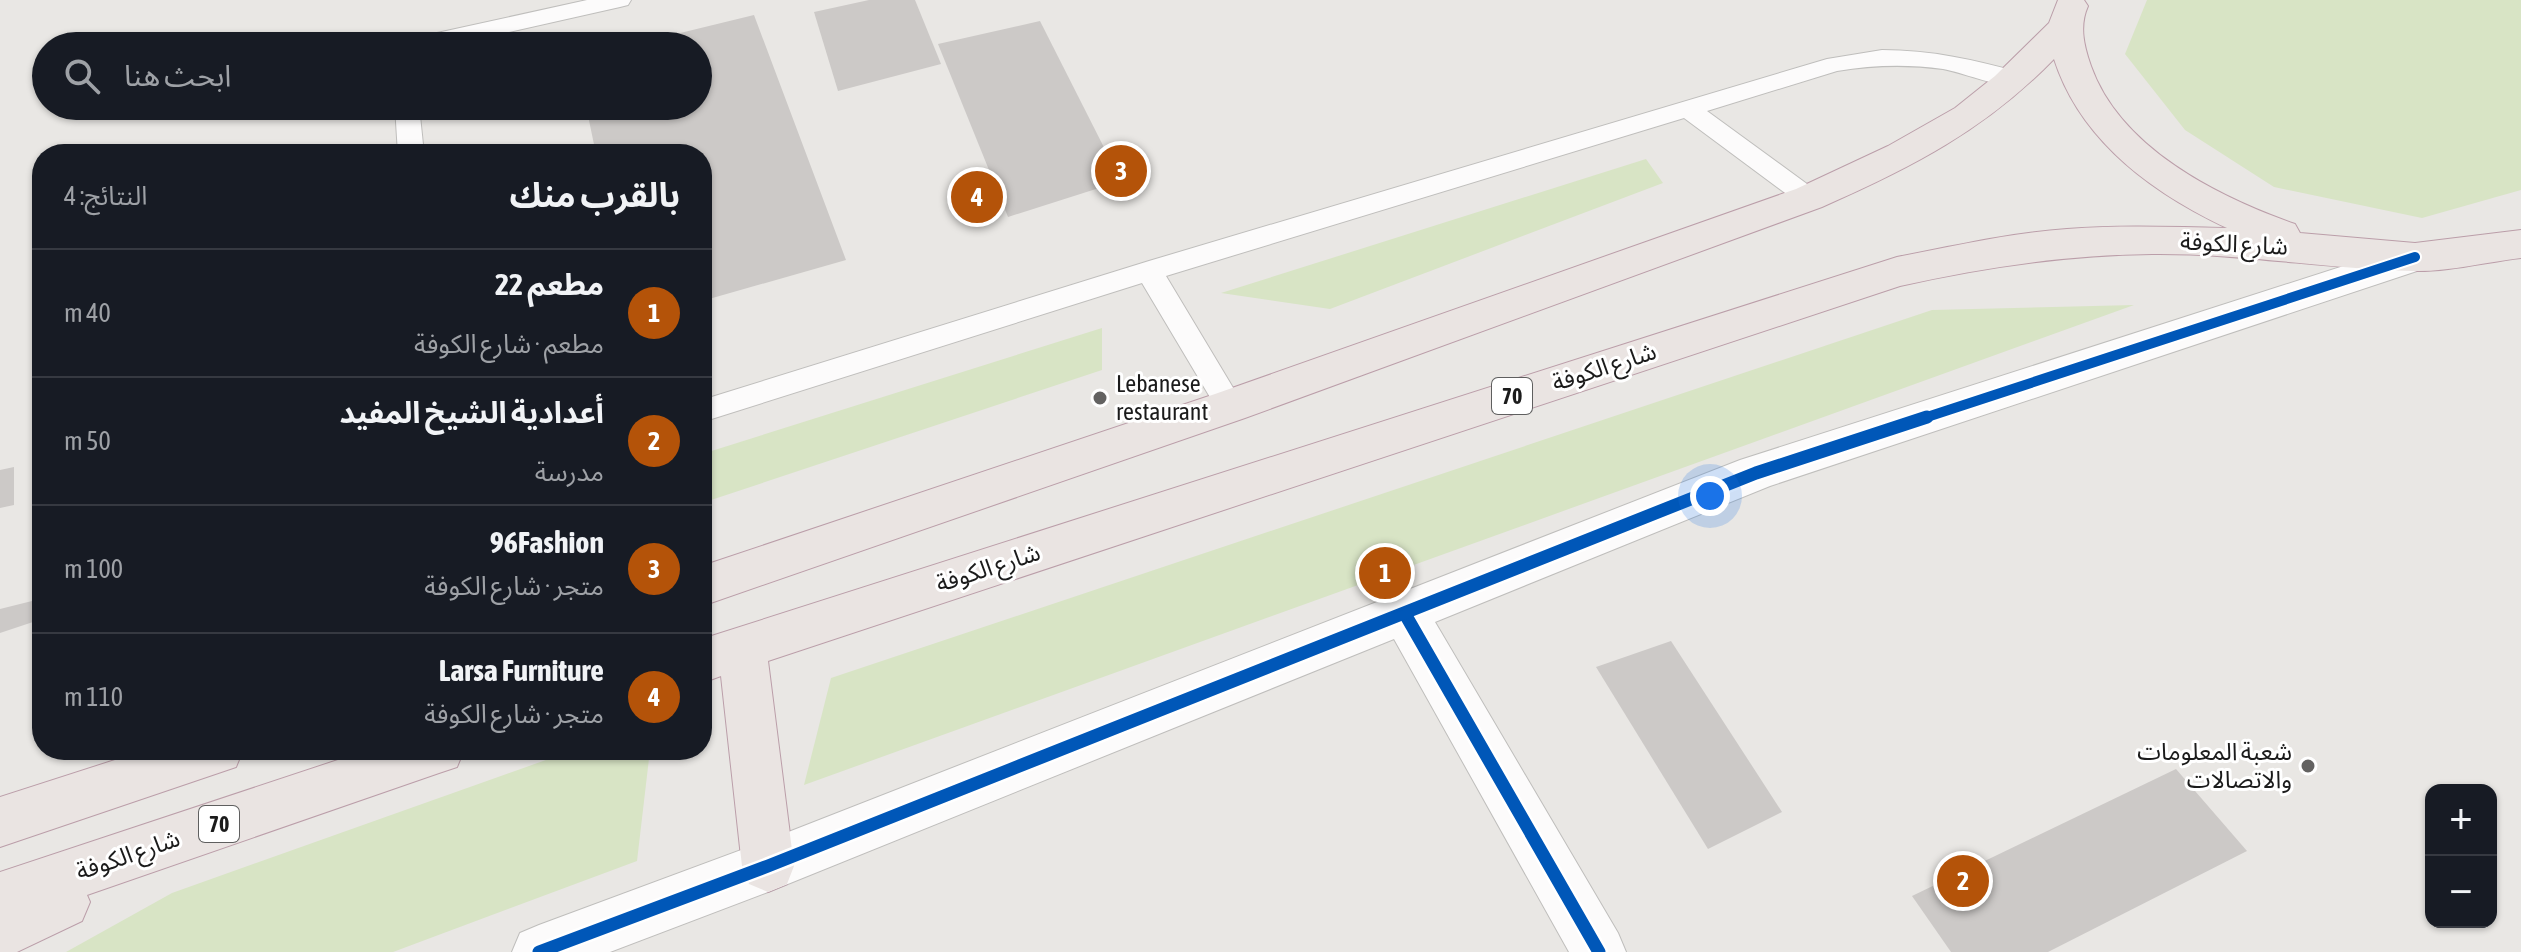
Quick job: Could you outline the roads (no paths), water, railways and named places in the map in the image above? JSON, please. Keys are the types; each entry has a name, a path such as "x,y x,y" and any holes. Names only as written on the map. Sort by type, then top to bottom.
{"highway":[{"path":"712,583 1230,406 1809,198 1875,169 1935,137 1986,102 2014,79 2069,14"},
{"path":"2069,14 2072,68 2097,111 2138,155 2195,196 2262,229 2342,252"},
{"name":"شارع الكوفة","path":"722,655 1897,272 1980,254 2065,243 2154,240 2247,243 2342,252"},
{"name":"70","path":"2342,252 2415,257 2521,244"},
{"path":"722,655 768,866"},
{"path":"0,792 176,760"},
{"path":"0,822 186,760"},
{"name":"شارع الكوفة","path":"0,898 409,760"},
{"path":"0,932 204,829"}],"street":[{"path":"539,952 768,866 1756,473 2415,257"},
{"path":"1405,614 1599,952"}],"lane":[{"path":"473,32 620,0"},
{"path":"712,408 1149,271 1835,64 1875,56 1965,64 2014,79"},
{"path":"1688,109 1809,198"},
{"path":"408,120 410,144"},
{"path":"1149,271 1230,406"}],"place":[{"name":"96Fashion","path":"1121,171"},
{"name":"Larsa Furniture","path":"977,197"},
{"name":"Lebanese restaurant","path":"1100,398"},
{"name":"مطعم 22","path":"1385,573"},
{"name":"شعبة المعلومات والاتصالات","path":"2308,766"},
{"name":"أعدادية الشيخ المفيد","path":"1963,881"}]}
